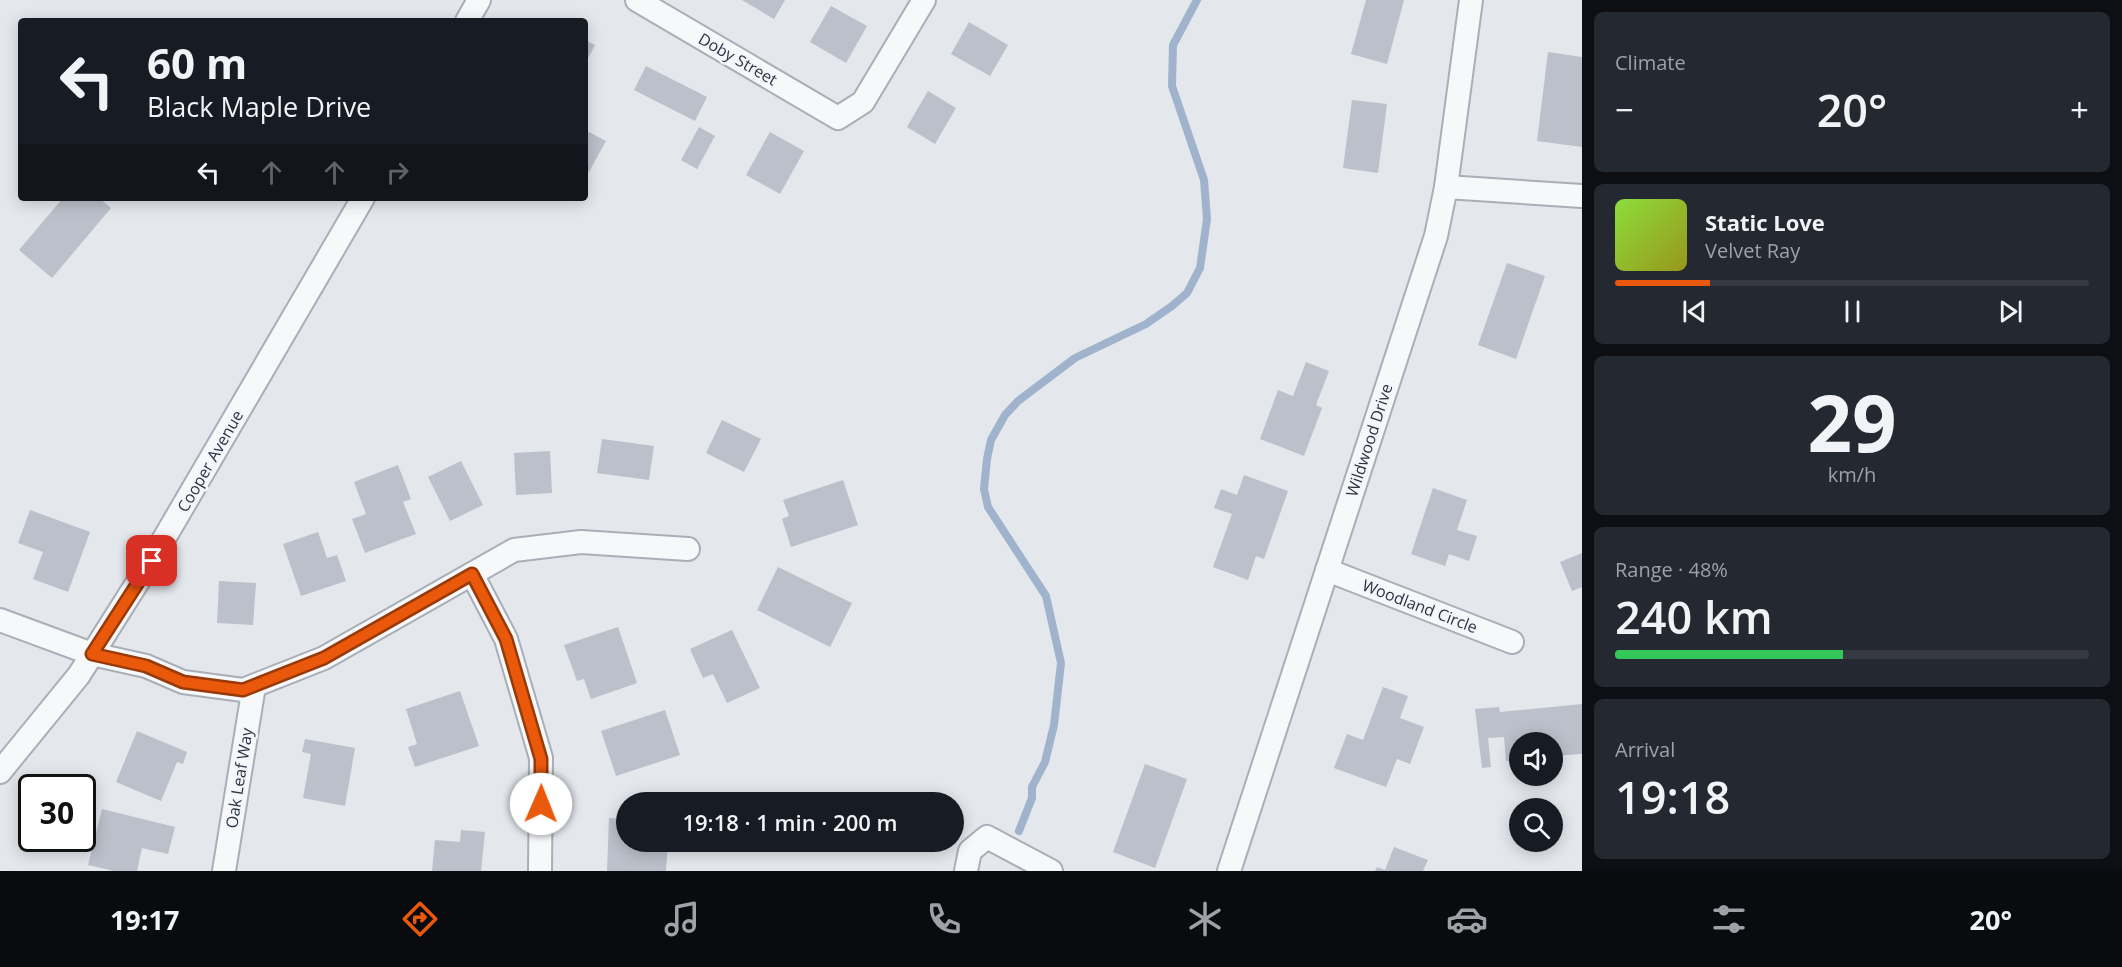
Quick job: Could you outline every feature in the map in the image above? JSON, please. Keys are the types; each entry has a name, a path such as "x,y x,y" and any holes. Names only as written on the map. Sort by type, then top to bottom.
{"street":[{"path":"469,18 479,0"},
{"name":"Doby Street","path":"637,0 838,118 863,102 924,0"},
{"name":"Wildwood Drive","path":"1229,871 1436,236 1446,187 1471,0"},
{"path":"1446,187 1582,196"},
{"name":"Cooper Avenue","path":"0,772 78,675 152,561 361,201"},
{"path":"0,620 92,654 146,666 183,682 243,690 324,658 514,550 581,542 688,549"},
{"name":"Woodland Circle","path":"1327,570 1512,642"},
{"path":"472,574 506,639 541,759 540,871"},
{"name":"Oak Leaf Way","path":"224,871 254,686"},
{"path":"966,871 970,851 987,837 1051,871"}],"building":[{"path":"742,0 785,0 774,19"},
{"path":"1366,0 1404,0 1387,64 1351,54"},
{"path":"831,6 867,26 846,63 810,42"},
{"path":"969,22 1008,45 990,76 951,54"},
{"path":"588,42 595,45 588,58"},
{"path":"1548,52 1582,57 1582,147 1537,141"},
{"path":"646,66 707,97 695,121 634,90"},
{"path":"928,91 956,108 935,144 907,127"},
{"path":"1352,100 1387,104 1378,173 1343,168"},
{"path":"699,127 715,136 697,169 681,160"},
{"path":"588,132 606,141 588,174"},
{"path":"770,132 804,151 780,194 746,175"},
{"path":"60,201 103,201 111,208 52,278 19,250"},
{"path":"1507,263 1545,276 1516,359 1478,345"},
{"path":"1306,362 1329,371 1316,405 1322,408 1304,456 1260,439 1278,390 1293,396"},
{"path":"722,420 761,439 744,472 706,453"},
{"path":"602,439 654,446 649,480 597,473"},
{"path":"550,451 552,493 516,495 514,453"},
{"path":"461,461 483,505 450,521 428,477"},
{"path":"398,465 411,499 403,502 416,534 365,553 352,519 366,514 354,482"},
{"path":"1244,475 1288,491 1264,559 1256,556 1248,580 1213,567 1232,514 1214,508 1221,489 1237,495"},
{"path":"843,480 858,525 791,547 782,519 789,516 783,500"},
{"path":"1433,488 1467,500 1457,530 1477,536 1469,561 1449,554 1445,566 1411,554"},
{"path":"30,510 90,532 68,592 33,579 43,552 18,543"},
{"path":"318,532 327,558 337,555 346,581 301,596 283,544"},
{"path":"1582,553 1582,587 1572,591 1560,562"},
{"path":"778,567 852,603 830,647 757,610"},
{"path":"219,581 256,583 253,625 217,623"},
{"path":"618,627 637,683 591,699 584,679 577,681 564,645"},
{"path":"732,630 760,688 727,703 713,674 703,678 690,649"},
{"path":"1383,687 1408,696 1400,718 1424,727 1410,764 1397,759 1386,787 1334,768 1347,734 1363,740"},
{"path":"460,691 479,746 415,767 408,747 417,744 406,709"},
{"path":"1582,704 1582,754 1563,755 1563,732 1509,732 1509,761 1506,761 1504,737 1488,738 1491,767 1482,768 1475,709 1499,707 1500,712"},
{"path":"665,710 680,755 616,776 601,731"},
{"path":"137,731 187,752 183,764 177,762 161,801 116,782"},
{"path":"305,739 355,748 345,806 303,798 311,754 302,752"},
{"path":"1145,764 1187,779 1155,868 1113,852"},
{"path":"102,809 175,827 168,854 142,848 137,871 114,871 88,865 91,852 96,852 96,833"},
{"path":"609,818 616,818 616,852 667,852 666,871 607,871"},
{"path":"461,830 485,832 481,871 432,871 435,840 460,842"},
{"path":"1394,847 1428,860 1423,871 1375,871 1377,867 1385,870"}],"waterway":[{"path":"1019,831 1032,798 1032,787 1045,762 1054,725 1061,663 1046,596 988,507 984,489 991,440 1005,415 1018,401 1075,358 1146,324 1172,306 1187,293 1200,268 1207,219 1204,180 1172,86 1173,45 1197,0"}],"route":[{"path":"152,561 92,654 146,666 183,682 243,690 324,658 472,574 506,639 541,759 541,804"}]}
